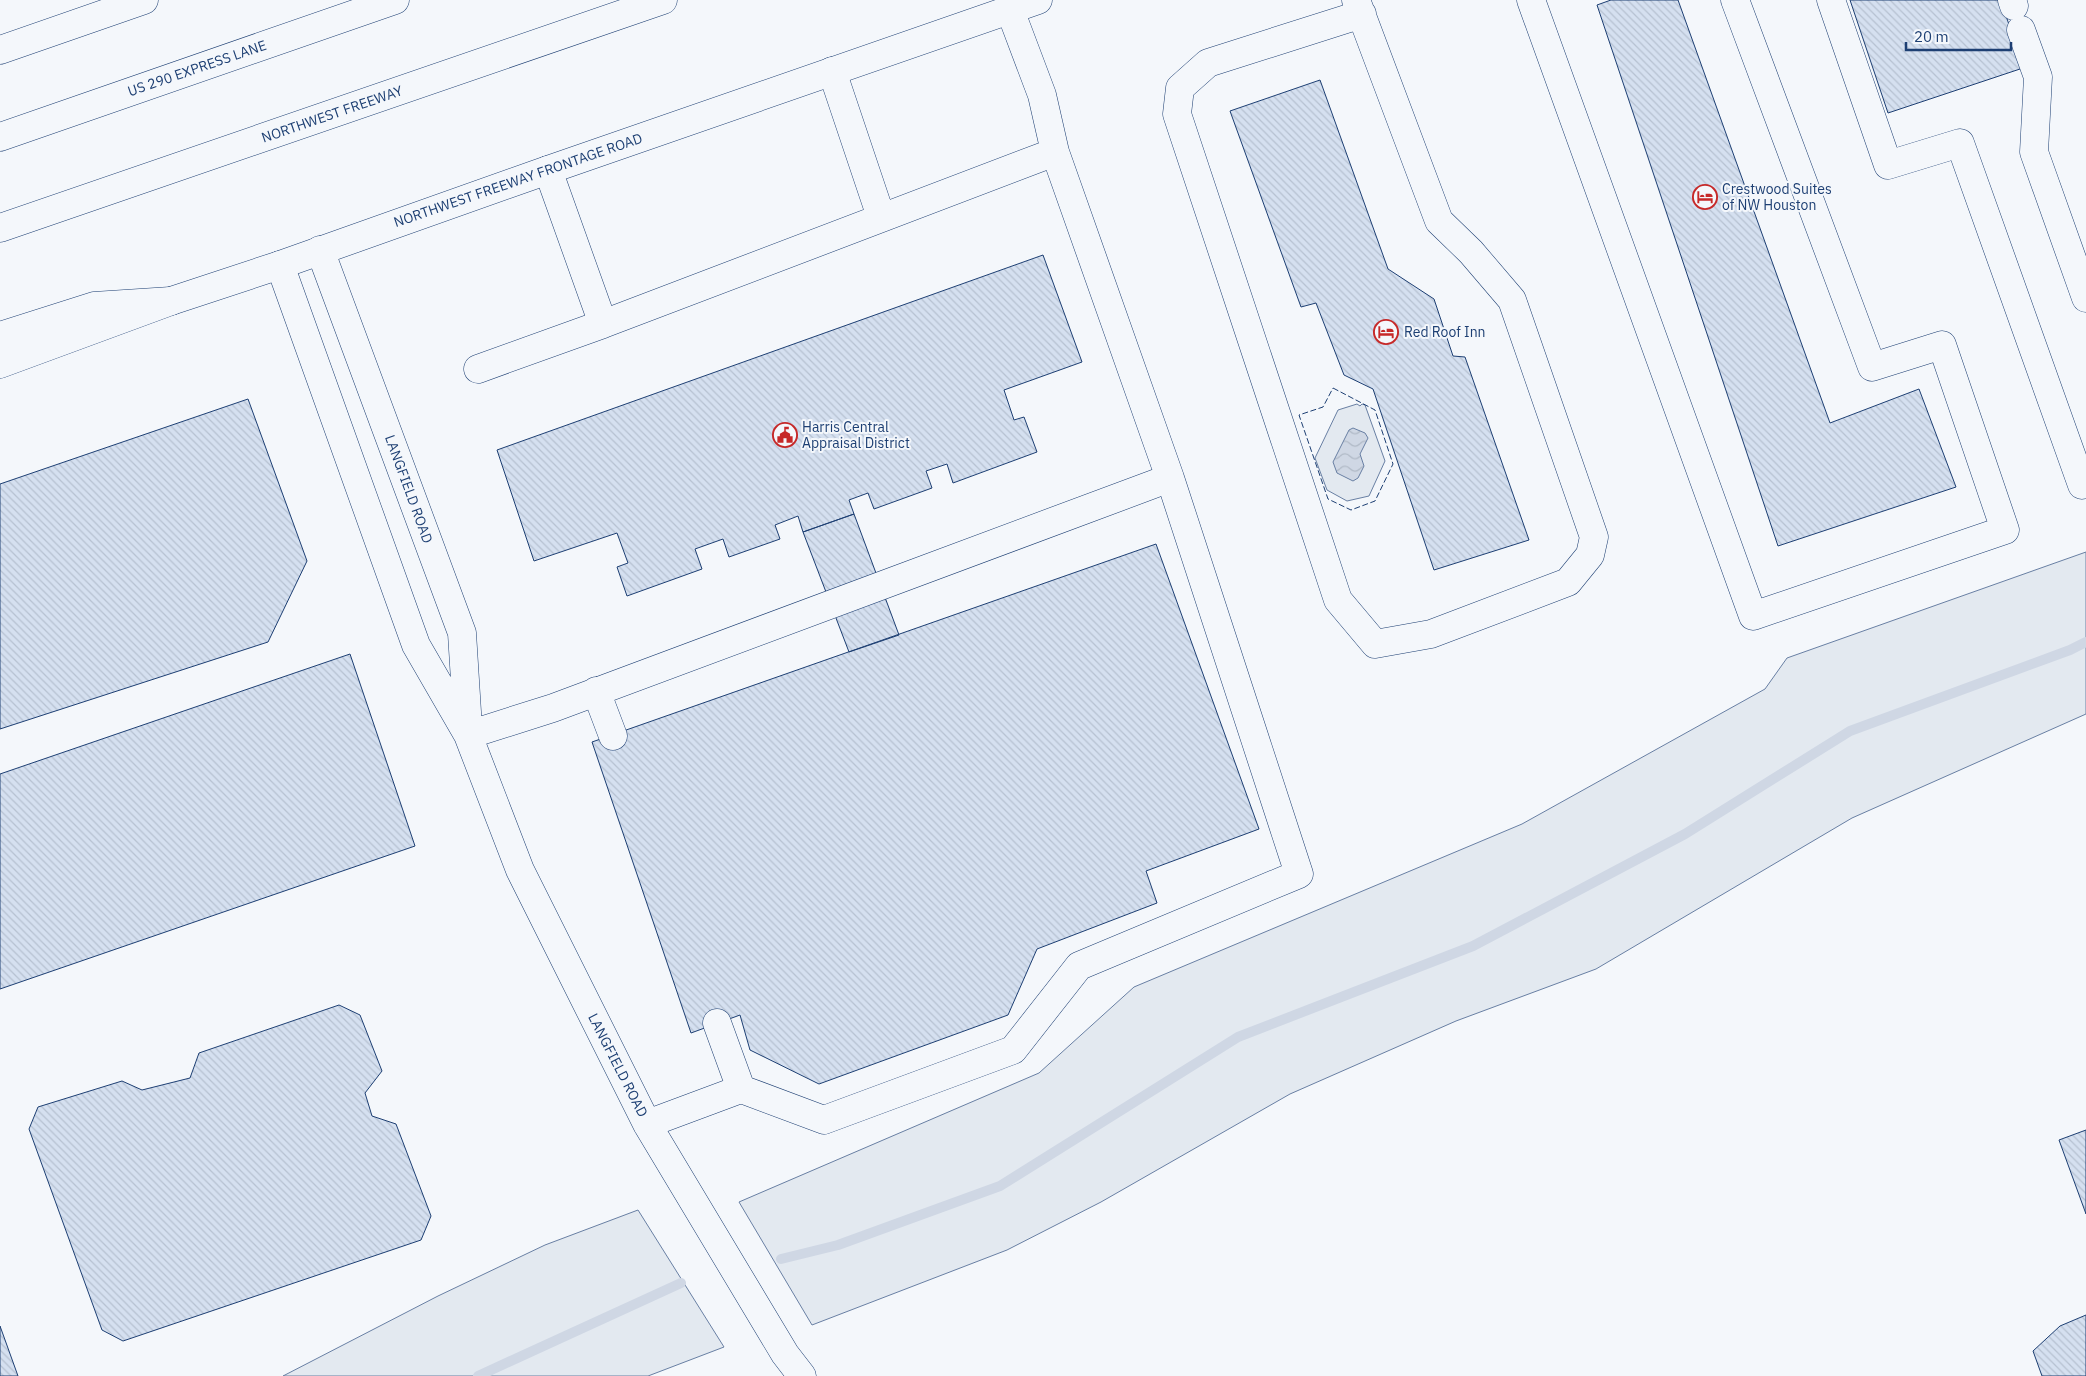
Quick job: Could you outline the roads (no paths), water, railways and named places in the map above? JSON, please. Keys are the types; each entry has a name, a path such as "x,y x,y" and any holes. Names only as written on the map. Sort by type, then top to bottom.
{"main road":[{"path":"0,50 144,0"},
{"name":"US 290 EXPRESS LANE","path":"0,137 395,0"},
{"name":"NORTHWEST FREEWAY","path":"0,228 663,0"},
{"name":"NORTHWEST FREEWAY FRONTAGE ROAD","path":"0,364 171,301 280,265 1038,0"},
{"path":"1531,0 1753,616 2005,530 1942,345 1872,367 1735,0"},
{"path":"1831,0 1888,165 1960,143 2082,485 2086,484"},
{"path":"1359,7 1440,220 1471,252 1512,300 1594,537 1590,555 1568,582 1431,634 1376,644 1338,600 1177,114 1180,88 1208,63 1359,7"},
{"path":"647,1124 740,1088 824,1120 1013,1050 1079,966 1299,874 1170,478 1055,152 1042,95 1010,10"},
{"path":"2015,12 2038,78 2034,152 2086,298"},
{"path":"832,71 881,218"},
{"path":"478,368 603,324 1055,152"},
{"path":"548,170 603,324"},
{"name":"LANGFIELD ROAD","path":"320,250 462,633 468,735"},
{"name":"LANGFIELD ROAD","path":"280,265 416,645 468,735 520,870 647,1124 785,1354 802,1376"},
{"path":"0,336 94,306 171,301"},
{"path":"468,735 553,708 1170,478"},
{"path":"596,691 613,736"},
{"path":"717,1023 740,1088"}],"water":[{"path":"1353,428 1365,433 1368,438 1360,454 1364,466 1358,478 1353,481 1337,473 1333,462 1349,430"}],"waterway":[{"path":"781,1259 838,1245 1000,1186 1238,1037 1473,946 1685,834 1850,731 2070,650 2086,642"},
{"path":"478,1376 681,1283"}],"place":[{"name":"Crestwood Suites of NW Houston","path":"1705,197"},
{"name":"Red Roof Inn","path":"1386,332"},
{"name":"Harris Central Appraisal District","path":"785,435"}]}
